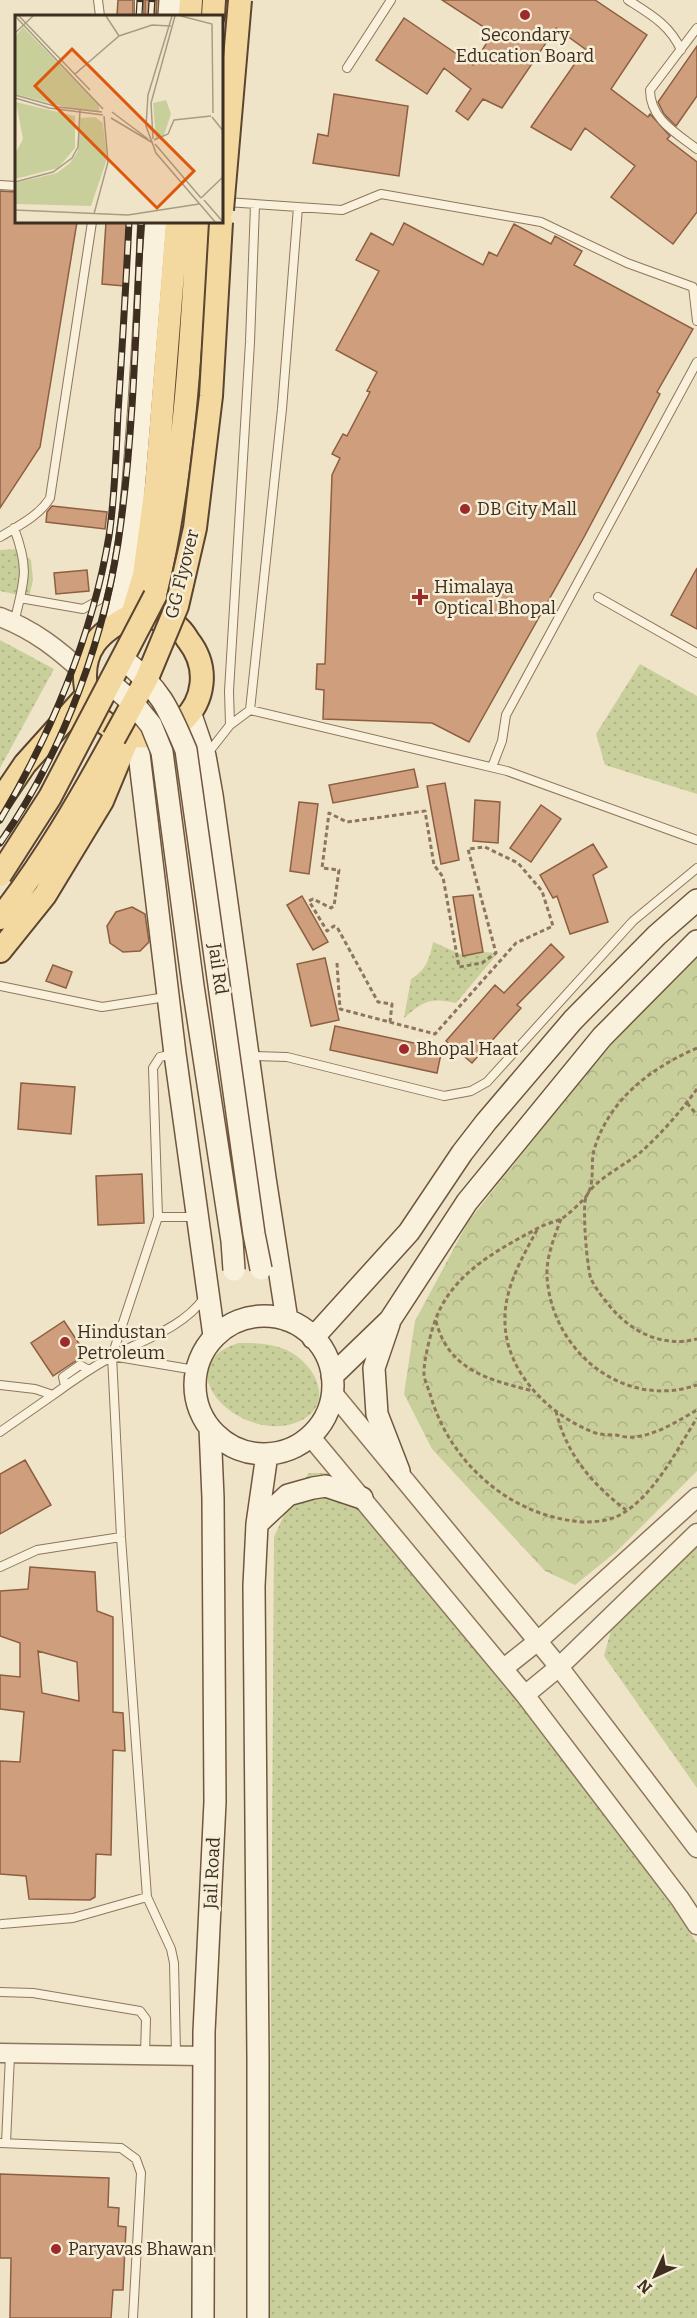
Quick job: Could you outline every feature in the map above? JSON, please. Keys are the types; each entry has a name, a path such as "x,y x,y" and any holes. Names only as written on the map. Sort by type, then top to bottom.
{"main road":[{"path":"169,15 170,0"},
{"path":"190,15 191,0"},
{"path":"213,15 214,0"},
{"path":"224,187 240,0"},
{"path":"124,619 156,224"},
{"path":"124,619 144,575 156,486 177,224"},
{"name":"GG Flyover","path":"0,875 50,797 155,596 164,558 188,381 198,224"},
{"name":"GG Flyover","path":"0,918 25,886 62,828 134,703 177,606 195,528 211,396 221,224"},
{"path":"124,619 156,619 178,627 195,648 201,666 202,688 185,720 169,731 150,737 133,736 112,729 93,712 85,684 86,658 96,641 109,627 124,619"},
{"name":"Jail Rd","path":"123,659 147,678 168,708 186,750 254,1234 261,1269 267,1277 283,1289"},
{"name":"Jail Rd","path":"110,683 134,703 151,725 162,752 193,986 229,1218 234,1270 229,1277 209,1290"},
{"path":"0,801 24,764 85,684"},
{"path":"190,712 205,756 229,906 248,1056 287,1320"},
{"path":"0,951 45,895 102,801 133,736"},
{"path":"133,736 214,1336"},
{"path":"313,1338 409,1232 462,1153 573,1020 657,935 697,900"},
{"path":"332,1384 390,1320 467,1202 602,1037 697,941"},
{"path":"265,1315 287,1320 305,1329 328,1360 332,1384 329,1407 322,1421 310,1436 293,1448 267,1454 242,1452 218,1437 205,1422 194,1384 195,1370 202,1352 214,1336 230,1324 249,1317 265,1315"},
{"path":"390,1320 374,1368 377,1414 399,1472"},
{"name":"Jail Road","path":"202,2318 204,2056 215,1802 213,1498 210,1428"},
{"path":"258,2318 254,1598 257,1524 267,1454"},
{"path":"257,1524 288,1495 313,1488 326,1486 362,1498"}],"street":[{"path":"7,620 56,647 85,684"},
{"path":"332,1384 399,1472 559,1667 697,1848"},
{"path":"310,1436 504,1668 680,1899 697,1925"},
{"path":"504,1668 538,1641 697,1497"},
{"path":"525,1695 559,1667 697,1533"},
{"path":"5,2054 204,2056"}],"lane":[{"path":"98,0 100,15"},
{"path":"139,15 140,0"},
{"path":"347,68 391,0"},
{"path":"628,0 655,17 674,34 681,50"},
{"path":"697,28 650,90 650,102 658,119 697,149"},
{"path":"0,185 15,186"},
{"path":"224,202 342,210 381,194 541,222 627,263 693,287 697,321"},
{"path":"230,725 229,691 250,342 255,205"},
{"path":"205,756 230,725 250,710 282,409 298,207"},
{"path":"0,537 44,508 50,498 92,224"},
{"path":"20,598 83,609 99,600 113,528 123,408 133,224"},
{"path":"492,767 502,741 506,715 697,362"},
{"path":"7,620 20,598 26,575 25,560 14,528"},
{"path":"598,597 697,653"},
{"path":"250,710 492,767 697,840"},
{"path":"248,1056 287,1057 444,1096 471,1091 487,1082 510,1058 633,921 697,868"},
{"path":"0,986 102,1007 167,997"},
{"path":"175,1054 160,1057 153,1068 159,1217 112,1356 121,1537 147,1897 171,1949 174,1963 176,2054"},
{"path":"159,1217 197,1217"},
{"path":"0,1432 112,1356 196,1311 209,1290"},
{"path":"112,1356 195,1370"},
{"path":"0,1385 35,1389 53,1395"},
{"path":"0,1567 37,1550 121,1537"},
{"path":"2,1924 73,1918 147,1897"},
{"path":"0,1992 33,1994 140,2011 146,2019 145,2054"},
{"path":"5,2054 3,2143 121,2148 136,2159 141,2174 133,2318"}],"path":[{"path":"337,963 340,1009 435,1034 516,943 553,926 542,891 518,863 485,847 468,849 496,953 482,963 459,967 442,877 434,865 425,811 347,822 329,813 322,868 339,870 334,906 331,908 313,899 309,901 327,931 334,926 337,927 378,1002 392,1004 390,1022"},
{"path":"697,1048 669,1060 632,1087 608,1118 594,1151 593,1177 585,1210 590,1277 607,1303 628,1325 657,1340 697,1339"},
{"path":"697,1089 642,1152 606,1176 561,1218 501,1248 471,1268 450,1292 436,1319 430,1336 424,1375 436,1415 462,1457 488,1484 514,1502 554,1518 587,1523 617,1517 634,1505 655,1482 697,1418"},
{"path":"687,1102 697,1115"},
{"path":"561,1218 550,1249 547,1277 554,1310 572,1347 597,1370 622,1384 660,1392 697,1385"},
{"path":"538,1228 517,1268 508,1294 504,1324 512,1355 527,1383 556,1410 595,1433 633,1437 666,1428 697,1410"},
{"path":"436,1319 447,1350 468,1368 507,1384 535,1391"},
{"path":"556,1410 565,1440 582,1468 605,1494 626,1510"}],"green space":[{"path":"18,549 31,560 33,580 29,597 0,591 0,550"},
{"path":"0,640 54,669 0,768"},
{"path":"640,664 697,696 697,794 605,765 596,734"},
{"path":"433,942 463,955 483,952 498,953 456,1003 440,1000 427,1002 404,1018 411,979 426,963"},
{"path":"697,955 697,1471 616,1552 575,1585 545,1571 432,1449 404,1394 415,1321 468,1222 594,1063"},
{"path":"238,1343 278,1347 304,1362 317,1382 319,1393 318,1404 311,1413 300,1421 278,1426 256,1423 236,1414 220,1401 209,1386 208,1369 217,1355"},
{"path":"309,1473 326,1473 344,1484 558,1737 697,1943 697,2318 269,2318 274,1537 294,1493"},
{"path":"697,1536 697,1788 604,1656 616,1612"}],"building":[{"path":"118,0 133,0 133,15 117,15"},
{"path":"145,0 157,0 156,15 145,15"},
{"path":"442,0 595,0 647,35 611,89 648,117 650,114 670,136 667,139 697,162 697,212 673,244 611,197 635,166 585,128 571,150 531,127 585,49 556,28 502,108 483,99 468,120 456,111 471,89 444,68 427,94 376,60 404,18 473,65 493,33"},
{"path":"697,46 697,96 676,126 664,114 658,102"},
{"path":"334,94 408,106 399,176 313,163 318,134 328,136"},
{"path":"0,191 15,192 15,224 77,224 40,447 0,508"},
{"name":"DB City Mall","path":"404,223 483,265 489,252 497,256 514,224 551,244 555,236 582,251 574,265 693,329 657,392 660,394 583,539 469,742 432,723 323,719 324,690 316,689 317,664 325,664 332,475 340,458 332,454 343,434 347,436 370,392 367,391 377,372 336,350 379,271 356,260 371,233 393,245"},
{"path":"106,224 127,224 124,286 102,284"},
{"path":"139,224 143,224 138,287 136,287"},
{"path":"52,506 107,512 105,529 46,522 47,512"},
{"path":"697,568 697,629 671,615"},
{"path":"87,570 89,591 56,594 54,573"},
{"path":"414,769 418,787 333,803 329,785"},
{"path":"445,783 459,860 441,864 427,786"},
{"path":"475,800 500,802 498,843 473,841"},
{"path":"299,802 318,804 309,874 290,871"},
{"path":"541,805 561,819 531,862 510,848"},
{"path":"593,844 607,867 593,875 608,922 570,934 557,896 553,898 540,875"},
{"path":"473,895 483,952 463,956 453,897"},
{"path":"302,896 328,942 313,950 287,905"},
{"path":"132,907 145,914 149,942 140,951 123,952 110,943 107,926 116,912"},
{"path":"551,944 564,957 517,1005 521,1008 472,1063 446,1041 495,985 504,993"},
{"path":"325,958 339,1020 311,1026 297,964"},
{"path":"53,965 72,972 66,988 46,981"},
{"path":"335,1026 442,1049 437,1073 330,1050"},
{"path":"21,1083 75,1087 71,1134 18,1129"},
{"path":"142,1174 144,1223 98,1225 96,1176"},
{"path":"64,1321 86,1354 53,1376 31,1343"},
{"path":"25,1460 51,1505 0,1534 0,1474"},
{"path":"30,1567 95,1572 97,1611 113,1617 113,1712 123,1713 125,1751 113,1750 111,1855 96,1854 95,1897 90,1900 29,1899 26,1876 0,1874 0,1761 20,1762 24,1712 0,1709 0,1675 20,1677 20,1643 0,1636 0,1591 28,1589","holes":["38,1651 77,1662 79,1701 42,1693"]},
{"name":"Paryavas Bhawan","path":"0,2174 109,2178 108,2207 119,2208 118,2226 126,2227 123,2290 113,2290 111,2318 10,2318 11,2258 0,2258"}],"railway":[{"path":"139,15 140,0"},
{"path":"151,15 152,0"},
{"path":"0,820 36,754 67,683 81,647 102,573 114,490 129,224"},
{"path":"0,843 23,807 63,730 94,648 105,606 121,522 129,448 141,224"}],"place":[{"name":"Secondary Education Board","path":"525,15"},
{"name":"DB City Mall","path":"465,509"},
{"name":"Himalaya Optical Bhopal","path":"420,597"},
{"name":"Bhopal Haat","path":"404,1049"},
{"name":"Hindustan Petroleum","path":"65,1342"},
{"name":"Paryavas Bhawan","path":"56,2249"}]}
